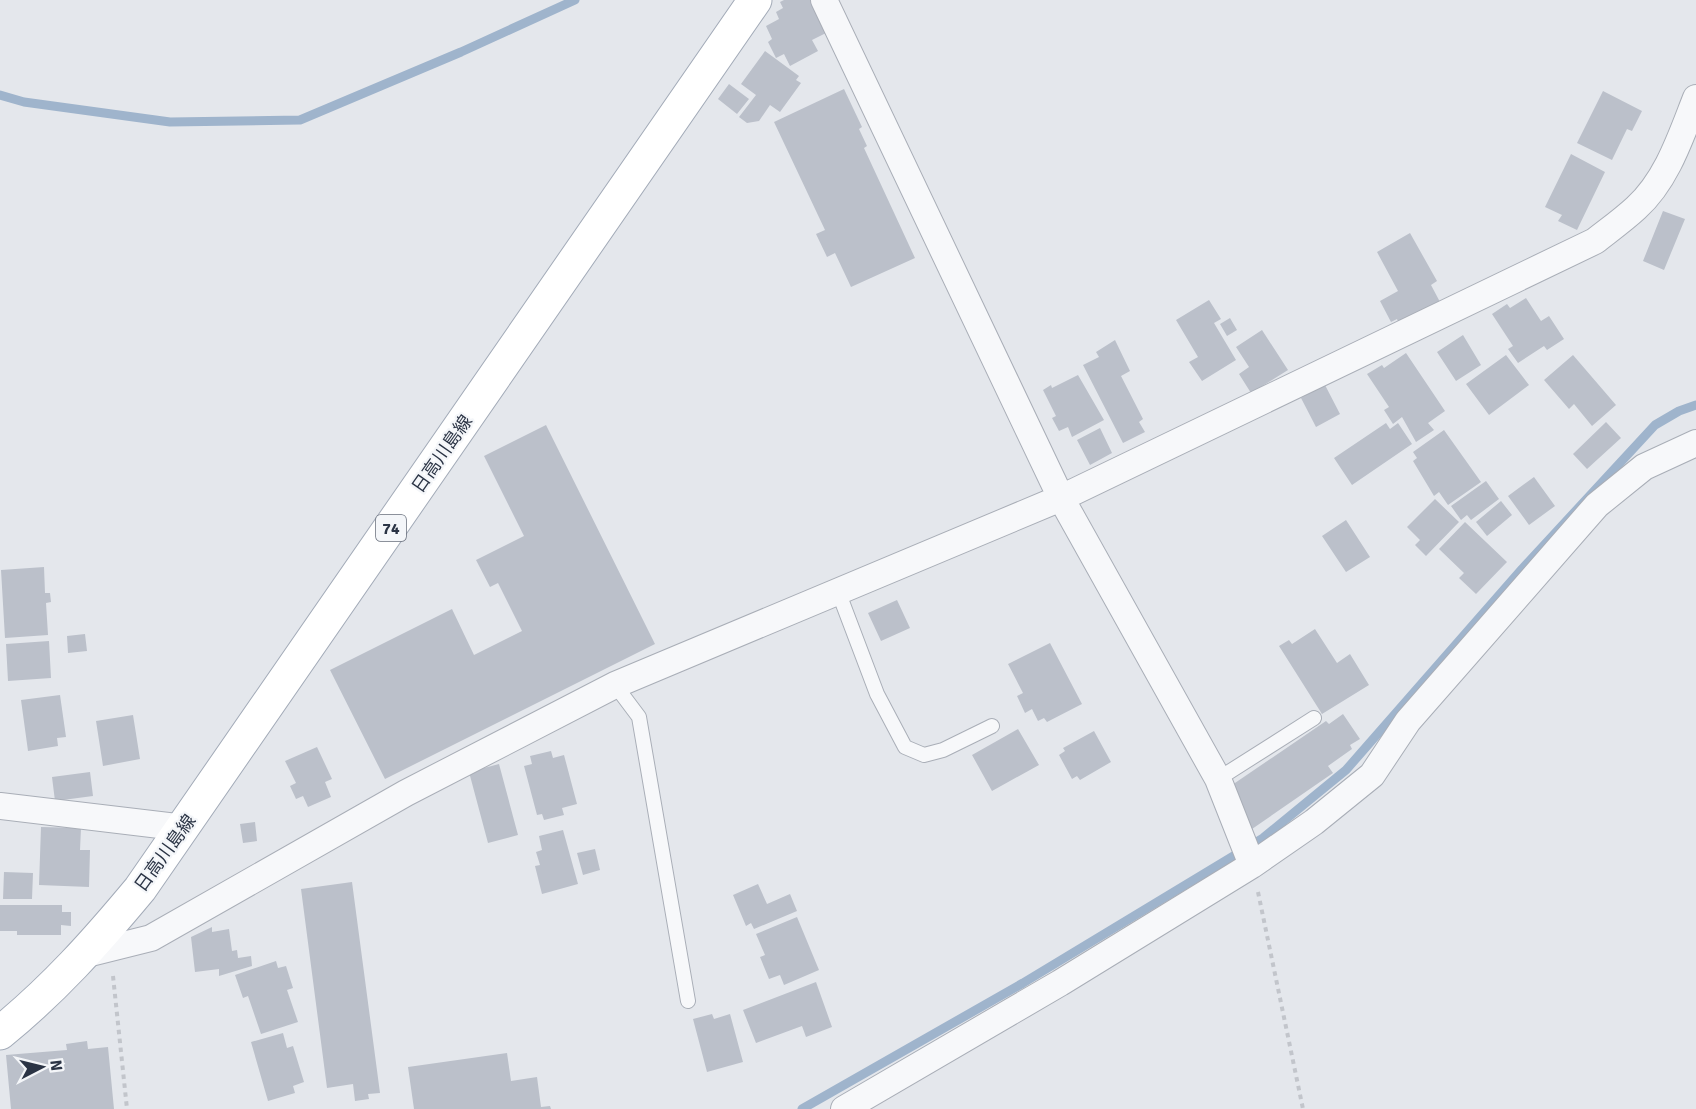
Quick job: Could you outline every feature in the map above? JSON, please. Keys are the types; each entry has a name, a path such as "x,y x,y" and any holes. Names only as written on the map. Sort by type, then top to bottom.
{"main road":[{"name":"日高川島線","path":"0,1034 99,951 755,0"}],"street":[{"path":"824,0 1061,498 1218,779 1252,865"},
{"path":"99,951 151,938 406,793 615,684 1061,498 1595,241 1637,208 1659,181 1682,136 1696,98"},
{"path":"844,1109 1060,983 1252,865 1314,822 1372,775 1408,721 1597,505 1644,467 1696,443"},
{"path":"0,806 185,828"}],"lane":[{"path":"838,591 877,694 905,747 924,755 934,753 992,726"},
{"path":"615,684 639,717 688,1001"},
{"path":"1218,779 1314,718"}],"path":[{"path":"1252,865 1303,1109"},
{"path":"99,951 127,1109"}],"building":[{"path":"810,0 826,33 812,40 818,51 790,66 784,54 776,58 768,42 772,39 766,26 779,19 776,12 783,8 780,2"},
{"path":"765,51 799,76 796,80 801,83 780,112 770,105 759,121 747,123 739,117 756,95 741,84"},
{"path":"729,84 749,99 737,114 718,99"},
{"path":"844,89 862,127 859,129 867,146 864,148 915,258 851,287 835,253 827,257 816,234 825,230 774,122"},
{"path":"1603,91 1642,111 1632,131 1627,129 1612,160 1577,143"},
{"path":"1571,154 1605,172 1577,230 1558,221 1562,215 1545,207"},
{"path":"1663,211 1685,219 1664,270 1643,261"},
{"path":"1410,233 1437,281 1431,285 1440,302 1399,324 1397,319 1391,322 1380,301 1398,291 1377,252"},
{"path":"1526,298 1541,321 1549,316 1564,339 1547,350 1544,346 1518,363 1508,349 1513,346 1492,314 1507,304 1510,308"},
{"path":"1209,300 1221,319 1214,323 1236,360 1202,381 1189,362 1198,357 1176,320"},
{"path":"1230,318 1237,330 1227,336 1220,324"},
{"path":"1262,330 1288,370 1251,393 1239,374 1249,367 1236,347"},
{"path":"1463,335 1481,365 1456,381 1437,352"},
{"path":"1115,340 1130,371 1121,376 1143,419 1139,422 1145,432 1123,443 1083,365 1099,357 1096,352"},
{"path":"1406,353 1445,411 1428,423 1434,430 1416,442 1402,417 1393,424 1384,410 1389,407 1367,374 1382,365 1384,368"},
{"path":"1506,355 1529,385 1489,415 1466,384"},
{"path":"1573,355 1616,405 1592,426 1574,404 1569,409 1544,380"},
{"path":"1078,375 1104,420 1072,437 1068,427 1059,431 1052,418 1056,416 1043,390"},
{"path":"1325,385 1340,414 1316,427 1301,398"},
{"path":"1606,422 1621,438 1587,469 1573,454"},
{"path":"1386,423 1390,429 1398,423 1412,444 1352,485 1334,458"},
{"path":"546,425 655,644 385,779 330,670 452,609 474,655 522,631 498,583 490,587 476,560 524,536 484,456"},
{"path":"1100,428 1112,453 1090,465 1077,440"},
{"path":"1444,430 1481,482 1448,505 1439,492 1434,496 1413,461 1417,458 1413,452"},
{"path":"1534,477 1555,506 1529,525 1508,496"},
{"path":"1486,481 1499,499 1471,520 1467,515 1461,520 1451,506"},
{"path":"1435,499 1459,522 1426,556 1415,545 1420,540 1407,527"},
{"path":"1501,501 1512,515 1487,536 1476,522"},
{"path":"1346,520 1370,557 1346,572 1322,536"},
{"path":"1465,522 1507,562 1476,594 1459,578 1464,573 1439,549"},
{"path":"44,567 45,593 50,593 51,602 46,603 48,635 5,638 1,570"},
{"path":"897,600 910,628 881,641 868,613"},
{"path":"1315,629 1337,663 1350,654 1369,685 1322,714 1279,646 1289,640 1292,644"},
{"path":"85,634 87,651 68,653 67,636"},
{"path":"49,641 51,678 8,681 6,644"},
{"path":"1050,643 1082,704 1047,722 1044,718 1038,721 1032,709 1025,713 1017,696 1023,693 1008,664"},
{"path":"60,695 66,737 57,738 58,746 28,751 21,700"},
{"path":"1343,714 1360,739 1350,745 1352,749 1328,766 1333,773 1252,829 1232,785 1326,721 1329,724"},
{"path":"133,715 140,759 103,766 96,721"},
{"path":"1018,729 1039,765 992,791 972,755"},
{"path":"1094,731 1111,762 1080,780 1077,776 1072,779 1059,755 1065,751 1063,748"},
{"path":"317,747 332,779 325,782 331,797 308,807 303,796 296,799 290,786 296,783 285,761"},
{"path":"551,751 553,758 564,755 577,804 562,808 564,815 544,820 542,814 537,815 524,766 532,764 530,756"},
{"path":"499,764 518,835 488,843 469,772"},
{"path":"90,772 93,796 55,801 52,777"},
{"path":"255,822 257,841 243,843 240,824"},
{"path":"41,827 81,828 80,850 90,850 89,887 39,885"},
{"path":"563,830 578,884 542,894 535,866 540,865 536,852 542,850 539,836"},
{"path":"595,849 600,870 583,875 577,853"},
{"path":"4,872 33,873 32,899 3,899"},
{"path":"352,882 380,1093 368,1094 369,1099 355,1101 353,1084 327,1088 301,889"},
{"path":"758,884 767,904 790,894 797,911 754,929 751,923 746,926 733,895"},
{"path":"0,905 62,905 62,912 71,912 71,926 61,925 61,935 17,935 17,931 0,931"},
{"path":"797,917 819,970 784,985 780,975 769,979 760,957 765,955 756,934"},
{"path":"212,927 212,932 229,929 232,951 237,950 238,958 251,956 252,966 219,976 219,969 195,972 191,937"},
{"path":"276,961 278,968 286,966 293,988 287,990 298,1022 261,1034 248,996 243,998 235,975"},
{"path":"816,982 832,1027 806,1037 802,1026 756,1043 743,1010"},
{"path":"712,1014 714,1019 730,1014 743,1062 707,1072 693,1019"},
{"path":"283,1033 287,1048 293,1046 304,1082 293,1086 295,1093 268,1101 251,1042"},
{"path":"87,1041 88,1049 108,1047 114,1109 11,1109 6,1055 67,1050 66,1044"},
{"path":"507,1053 511,1081 537,1077 541,1107 550,1106 551,1109 414,1109 408,1067"}],"waterway":[{"path":"0,95 24,102 170,122 300,120 461,52 575,0"},
{"path":"802,1109 1023,983 1263,838 1346,770 1522,569 1655,425 1679,411 1696,405"}]}
